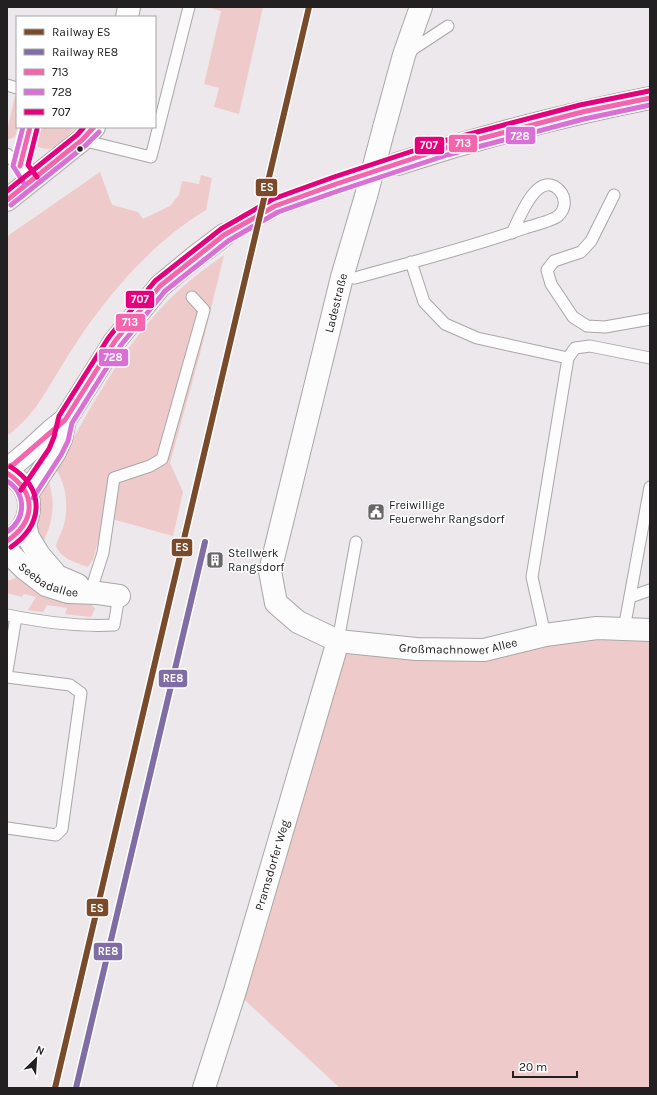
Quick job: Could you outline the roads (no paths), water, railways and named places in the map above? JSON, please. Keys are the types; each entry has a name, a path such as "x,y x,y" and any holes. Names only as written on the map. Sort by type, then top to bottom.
{"street":[{"name":"Ladestraße","path":"276,603 270,572 342,277 366,196 404,55 421,7"},
{"path":"397,164 445,148 498,133 582,112 650,98"},
{"path":"7,200 26,174 88,133"},
{"path":"7,467 14,464 64,420 115,341 160,286 224,235"},
{"path":"27,494 55,452 61,439 64,420"},
{"name":"Seebadallee","path":"7,473 17,478 27,494 30,509 26,524 28,537 39,555 57,576 94,591 119,596"},
{"path":"7,541 21,531 26,524"},
{"name":"Seebadallee","path":"7,551 24,568 46,585 68,592 94,591"},
{"name":"Großmachnower Allee","path":"276,603 298,622 338,641 416,649 484,650 545,634 597,628 650,630"},
{"name":"Pramsdorfer Weg","path":"204,1088 235,991 338,641"}],"lane":[{"path":"88,133 151,157 189,7"},
{"path":"404,55 448,26"},
{"path":"26,174 30,128"},
{"path":"7,154 26,174"},
{"path":"342,277 355,278 512,233 557,217 563,210 564,205 564,200 559,191 551,186 537,188 512,233"},
{"path":"614,196 591,241 581,252 554,261 547,270 551,284 573,317 587,326 605,326 650,319"},
{"path":"410,262 424,302 445,324 477,338 568,358"},
{"path":"94,591 103,553 114,478 150,466 162,459 204,310 192,297"},
{"path":"545,634 532,577 568,358 575,348 590,346 650,358"},
{"path":"624,629 650,487"},
{"path":"338,641 356,542"},
{"path":"630,597 650,590"},
{"path":"7,671 11,616 91,626 114,625 119,596"},
{"path":"7,677 70,685 81,693 62,828 56,835 7,828"}],"tunnel":[{"path":"224,235 275,206 397,164"}],"rail line":[{"name":"ES","path":"55,1088 309,7"},
{"name":"RE8","path":"76,1088 205,542"}],"place":[{"name":"Freiwillige Feuerwehr Rangsdorf","path":"376,512"},
{"name":"Stellwerk Rangsdorf","path":"215,560"}]}
